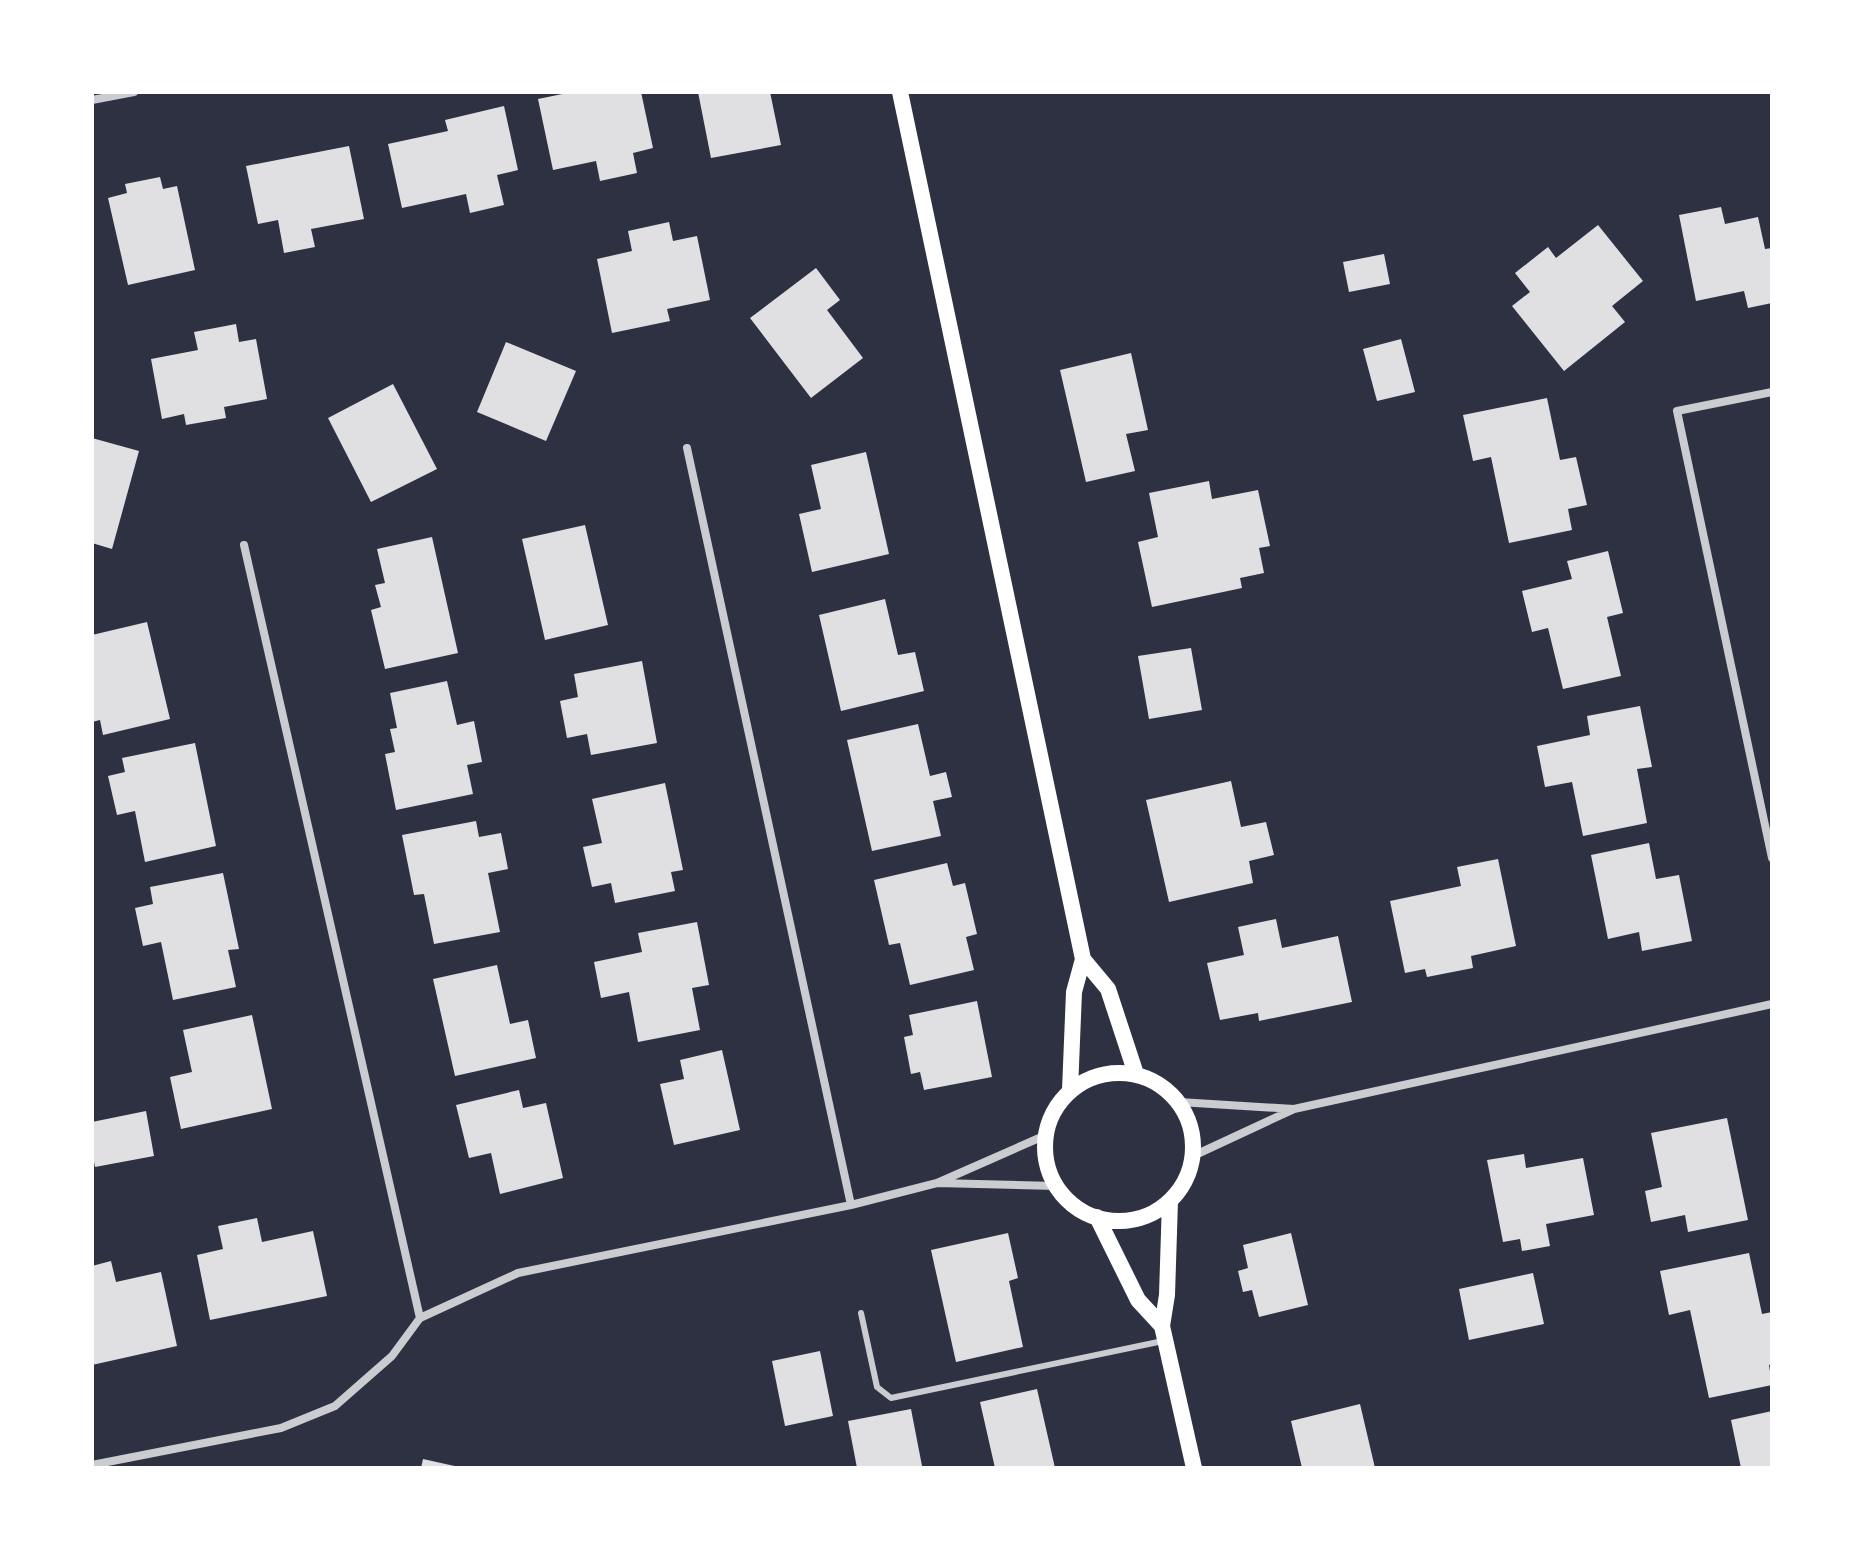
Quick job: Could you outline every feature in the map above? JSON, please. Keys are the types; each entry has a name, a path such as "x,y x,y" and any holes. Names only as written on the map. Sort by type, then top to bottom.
{"main road":[{"path":"900,92 1083,959 1074,992 1070,1090"},
{"path":"1083,959 1108,989 1136,1074"},
{"path":"1110,1073 1136,1074 1160,1084 1179,1102 1191,1125 1193,1156 1185,1181 1170,1201 1148,1215 1115,1222 1074,1205 1056,1186 1047,1163 1046,1135 1054,1111 1070,1090 1092,1077 1110,1073"},
{"path":"1170,1201 1164,1333 1194,1468"},
{"path":"1097,1217 1138,1300 1164,1333"}],"street":[{"path":"92,100 134,92"},
{"path":"1772,392 1677,411 1772,858"},
{"path":"687,448 851,1205"},
{"path":"244,545 420,1318"},
{"path":"1193,1156 1294,1109 1772,1004"},
{"path":"1179,1102 1294,1109"},
{"path":"92,1465 281,1428 335,1406 392,1356 420,1318 518,1273 851,1205 937,1183 1046,1135"},
{"path":"937,1183 1056,1186"}],"lane":[{"path":"861,1313 877,1387 891,1398 1164,1333"}],"building":[{"path":"572,92 641,92 653,148 633,153 637,173 600,181 596,161 553,170 538,99"},
{"path":"698,92 770,92 781,145 711,158"},
{"path":"504,106 518,170 497,175 504,205 470,213 466,194 402,208 388,144 448,131 445,120"},
{"path":"349,146 364,219 311,229 315,247 284,253 278,220 258,224 246,166"},
{"path":"160,177 163,189 177,186 195,270 128,285 108,198 127,193 125,184"},
{"path":"1721,207 1725,224 1758,217 1765,249 1772,248 1772,303 1748,308 1744,291 1696,301 1679,215"},
{"path":"669,222 673,241 697,236 710,300 667,309 670,321 612,333 597,259 632,251 628,231"},
{"path":"1598,225 1643,281 1612,306 1625,322 1564,371 1512,306 1530,292 1515,273 1548,247 1556,258"},
{"path":"1384,254 1390,284 1349,292 1343,262"},
{"path":"816,268 840,300 827,310 863,358 811,398 750,318"},
{"path":"236,324 239,342 256,339 267,399 224,407 226,418 186,425 184,414 162,419 151,359 198,350 194,332"},
{"path":"1401,339 1415,392 1377,401 1363,349"},
{"path":"506,342 576,371 546,441 477,412"},
{"path":"1131,353 1148,430 1126,434 1135,471 1086,482 1060,370"},
{"path":"393,384 437,469 371,502 328,418"},
{"path":"1547,398 1560,460 1576,457 1587,505 1568,509 1572,530 1509,543 1491,457 1473,461 1463,415"},
{"path":"92,438 139,451 112,549 92,543"},
{"path":"866,452 889,554 812,572 799,514 821,509 811,465"},
{"path":"1209,481 1212,499 1258,490 1270,546 1259,548 1264,573 1240,578 1242,588 1152,607 1138,542 1158,537 1149,493"},
{"path":"585,525 608,625 545,640 522,539"},
{"path":"432,537 458,653 385,669 371,610 381,607 375,585 385,583 377,549"},
{"path":"1608,551 1623,613 1607,617 1621,676 1563,689 1548,628 1532,632 1522,591 1572,579 1567,561"},
{"path":"885,599 898,655 915,652 924,691 841,711 819,615"},
{"path":"147,622 170,719 103,735 100,720 92,722 92,635"},
{"path":"1191,648 1202,710 1149,719 1138,656"},
{"path":"642,661 657,743 591,755 587,734 567,738 560,701 578,697 574,674"},
{"path":"447,681 457,725 474,721 482,762 467,765 473,794 396,810 385,754 395,752 390,729 397,728 390,693"},
{"path":"1640,706 1652,767 1637,769 1647,823 1583,836 1572,782 1545,787 1537,746 1590,735 1587,716"},
{"path":"918,724 930,776 946,772 952,797 933,801 941,836 872,851 847,740"},
{"path":"195,743 216,846 145,862 135,811 117,815 108,776 125,772 122,758"},
{"path":"1231,781 1241,827 1266,822 1274,855 1249,861 1253,883 1169,902 1146,800"},
{"path":"665,783 683,870 671,872 675,891 615,903 611,883 592,887 583,847 602,843 592,799"},
{"path":"476,821 479,837 501,833 508,869 488,873 500,932 434,944 424,894 414,895 402,835"},
{"path":"1649,843 1656,879 1679,875 1692,941 1642,951 1639,932 1608,939 1591,855"},
{"path":"1498,859 1516,946 1471,956 1473,968 1427,977 1425,969 1405,973 1390,901 1461,886 1457,867"},
{"path":"947,863 953,886 965,883 977,934 966,937 974,970 910,985 900,943 889,945 874,880"},
{"path":"223,873 239,949 228,950 236,987 173,1000 161,942 143,946 135,908 153,904 150,887"},
{"path":"1276,919 1282,948 1338,936 1352,1002 1259,1021 1258,1013 1220,1020 1207,963 1244,955 1238,927"},
{"path":"697,922 709,985 692,988 700,1030 638,1042 629,992 601,998 594,962 642,952 638,933"},
{"path":"497,965 510,1024 528,1020 536,1058 455,1076 433,979"},
{"path":"977,1001 992,1077 924,1090 920,1072 911,1074 904,1037 913,1035 909,1015"},
{"path":"252,1015 272,1109 181,1129 170,1077 192,1072 183,1030"},
{"path":"722,1050 740,1130 674,1145 660,1084 684,1079 680,1060"},
{"path":"519,1090 523,1108 546,1103 563,1178 500,1194 491,1153 469,1158 456,1105"},
{"path":"146,1111 154,1156 95,1167 92,1122"},
{"path":"1727,1118 1748,1220 1688,1232 1685,1215 1651,1222 1645,1191 1662,1187 1651,1133"},
{"path":"1524,1154 1526,1168 1583,1158 1594,1215 1546,1224 1550,1246 1522,1251 1520,1239 1503,1242 1487,1160"},
{"path":"257,1218 262,1242 313,1231 327,1296 210,1320 197,1255 223,1249 218,1226"},
{"path":"1008,1233 1018,1278 1009,1281 1023,1347 956,1362 931,1250"},
{"path":"1291,1233 1308,1305 1259,1317 1252,1290 1243,1292 1238,1271 1248,1268 1243,1245"},
{"path":"1749,1253 1762,1314 1772,1312 1772,1364 1769,1365 1772,1385 1709,1398 1690,1310 1669,1315 1660,1271"},
{"path":"111,1261 116,1282 161,1272 177,1346 92,1365 92,1266"},
{"path":"1533,1273 1544,1324 1469,1340 1459,1289"},
{"path":"820,1351 833,1416 785,1426 772,1361"},
{"path":"1037,1389 1055,1468 995,1468 980,1402"},
{"path":"1360,1404 1375,1468 1302,1468 1291,1421"},
{"path":"911,1409 922,1466 857,1468 848,1421"},
{"path":"1772,1411 1772,1468 1741,1468 1731,1420"},
{"path":"423,1459 459,1467 459,1468 421,1468"}]}
